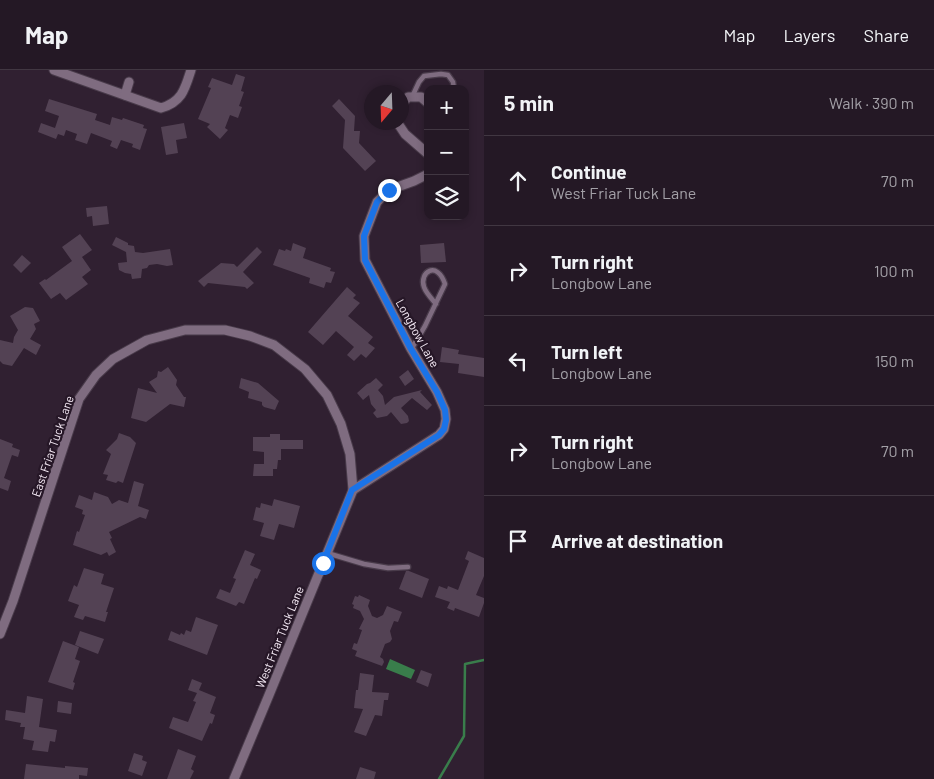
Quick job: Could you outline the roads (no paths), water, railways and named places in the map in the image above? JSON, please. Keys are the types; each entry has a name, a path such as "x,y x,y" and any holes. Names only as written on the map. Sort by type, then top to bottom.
{"street":[{"path":"54,70 161,108 171,105 179,98 185,89 191,70"},
{"path":"125,95 129,82"},
{"path":"412,97 421,97 424,100"},
{"path":"402,130 424,151"},
{"name":"Longbow Lane","path":"352,490 439,435 444,429 446,420 445,410 437,392 411,349 365,260 364,236 377,202 389,190 426,175"},
{"name":"East Friar Tuck Lane","path":"0,634 13,601 79,399 96,375 113,359 147,340 184,330 195,330"},
{"name":"West Friar Tuck Lane","path":"195,330 225,330 250,336 274,345 305,369 327,395 341,424 350,454 352,490 234,779"}],"lane":[{"path":"412,97 424,76 448,75 453,85"},
{"path":"411,349 425,326 436,304 445,284 443,276 433,270 424,276 423,286 436,304"},
{"path":"327,553 364,564 388,568 408,568"}],"waterway":[{"path":"439,779 464,736 465,664 484,660"}]}
